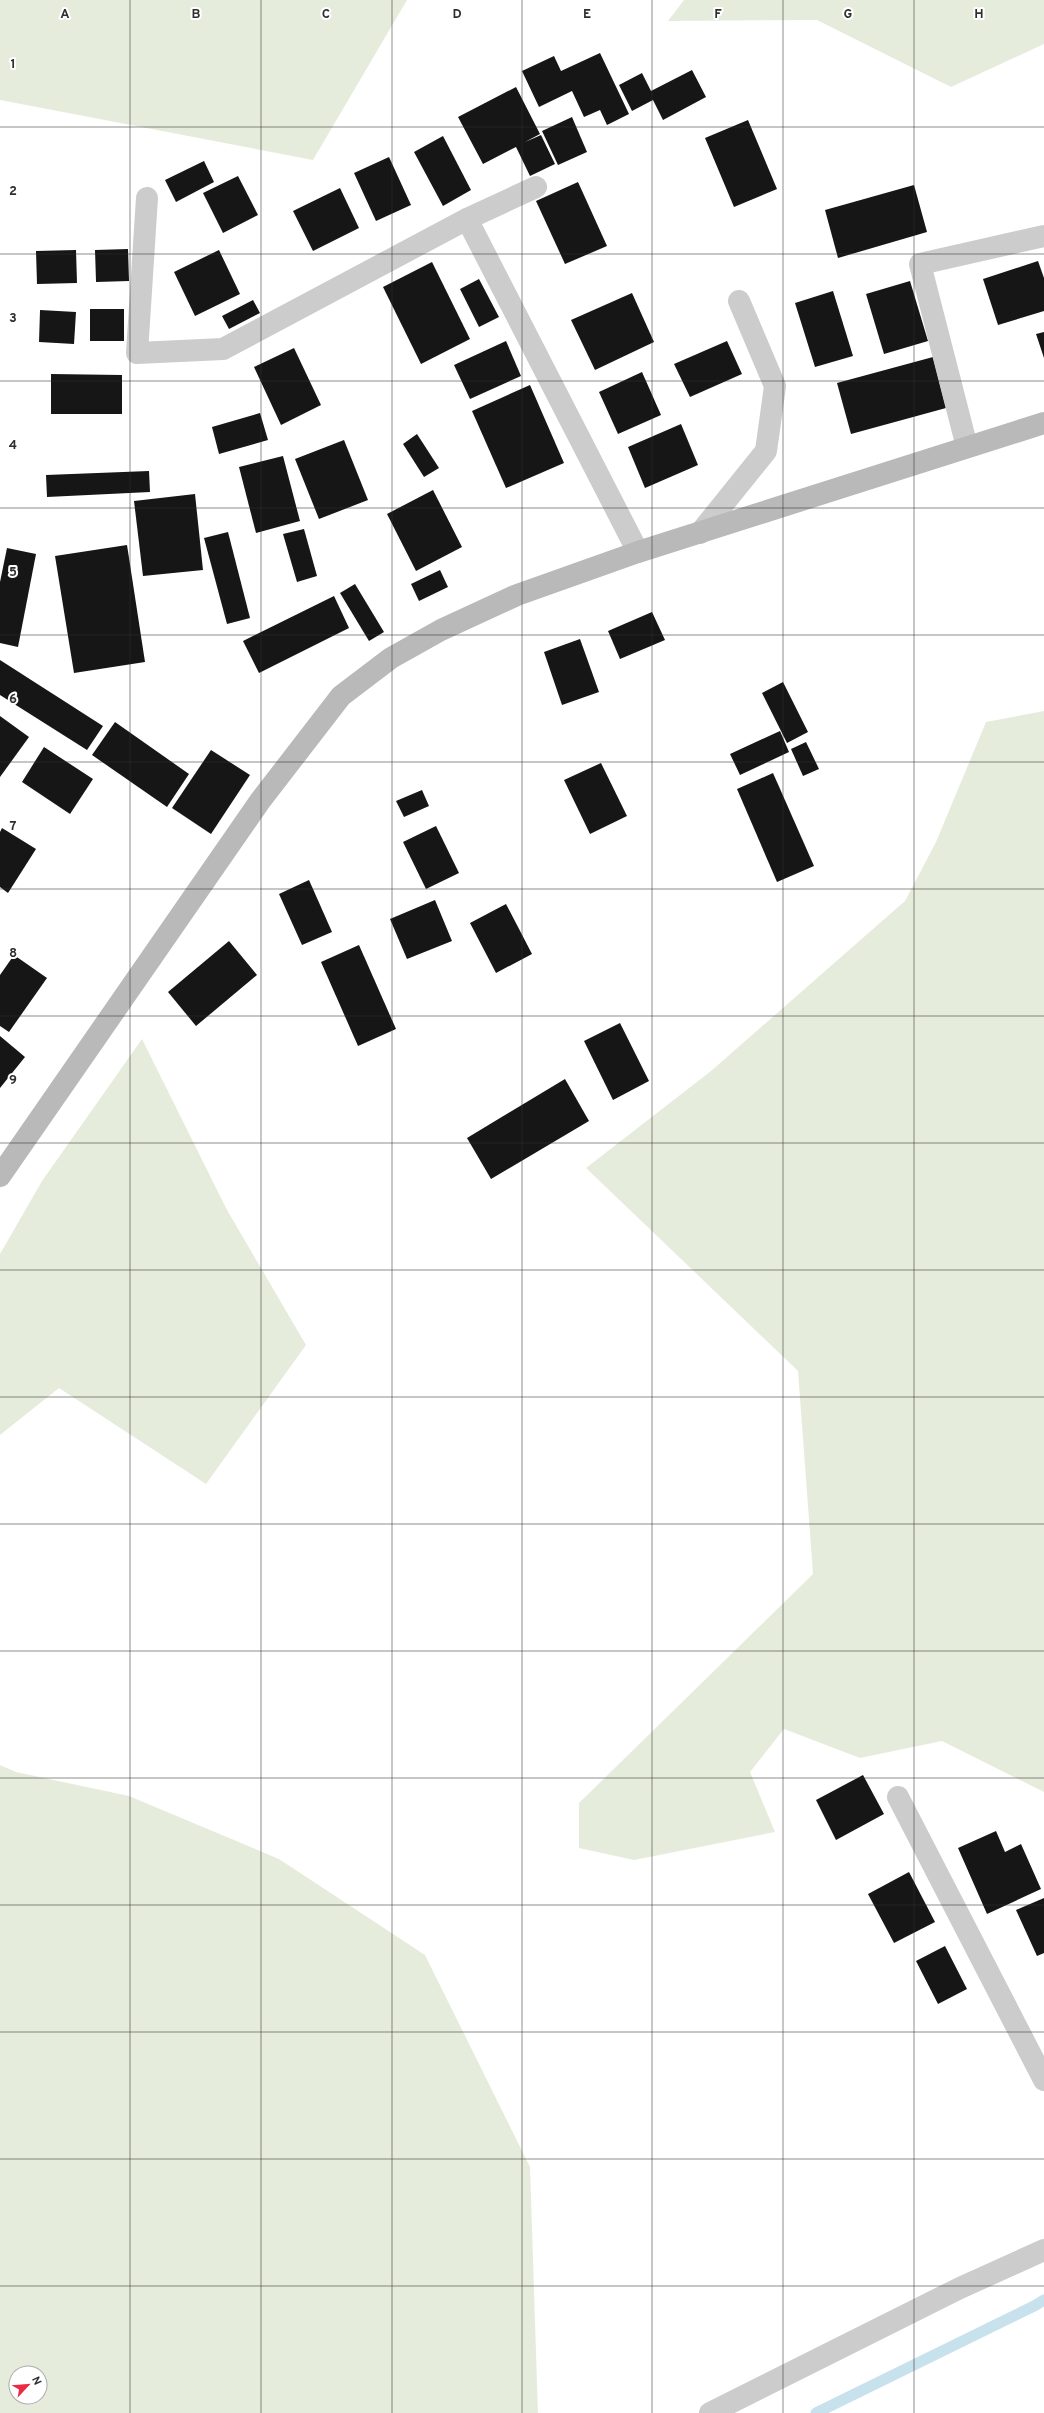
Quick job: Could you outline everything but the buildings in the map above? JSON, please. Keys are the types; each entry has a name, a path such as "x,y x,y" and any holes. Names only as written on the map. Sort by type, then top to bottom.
{"street":[{"path":"147,198 137,353 224,349 467,219 536,187"},
{"path":"467,219 638,552"},
{"path":"967,447 920,264 1044,236"},
{"path":"700,532 766,451 775,386 739,301"},
{"path":"0,1176 260,801 341,696 391,658 441,630 517,595 638,552 1044,423"},
{"path":"898,1797 1044,2080"},
{"path":"710,2413 960,2288 1044,2250"}],"green space":[{"path":"0,0 407,0 313,160 0,100"},
{"path":"684,0 1044,0 1044,44 951,87 817,20 668,21"},
{"path":"1044,711 1044,1792 942,1741 860,1758 784,1729 750,1772 775,1832 634,1860 579,1848 579,1803 813,1574 798,1371 586,1168 711,1071 905,901 936,842 986,722"},
{"path":"142,1039 227,1210 306,1345 206,1484 59,1388 0,1435 0,1254 42,1181"},
{"path":"0,1765 16,1772 129,1796 279,1859 425,1955 530,2167 538,2413 0,2413"}],"waterway":[{"path":"816,2413 1044,2300"}]}
